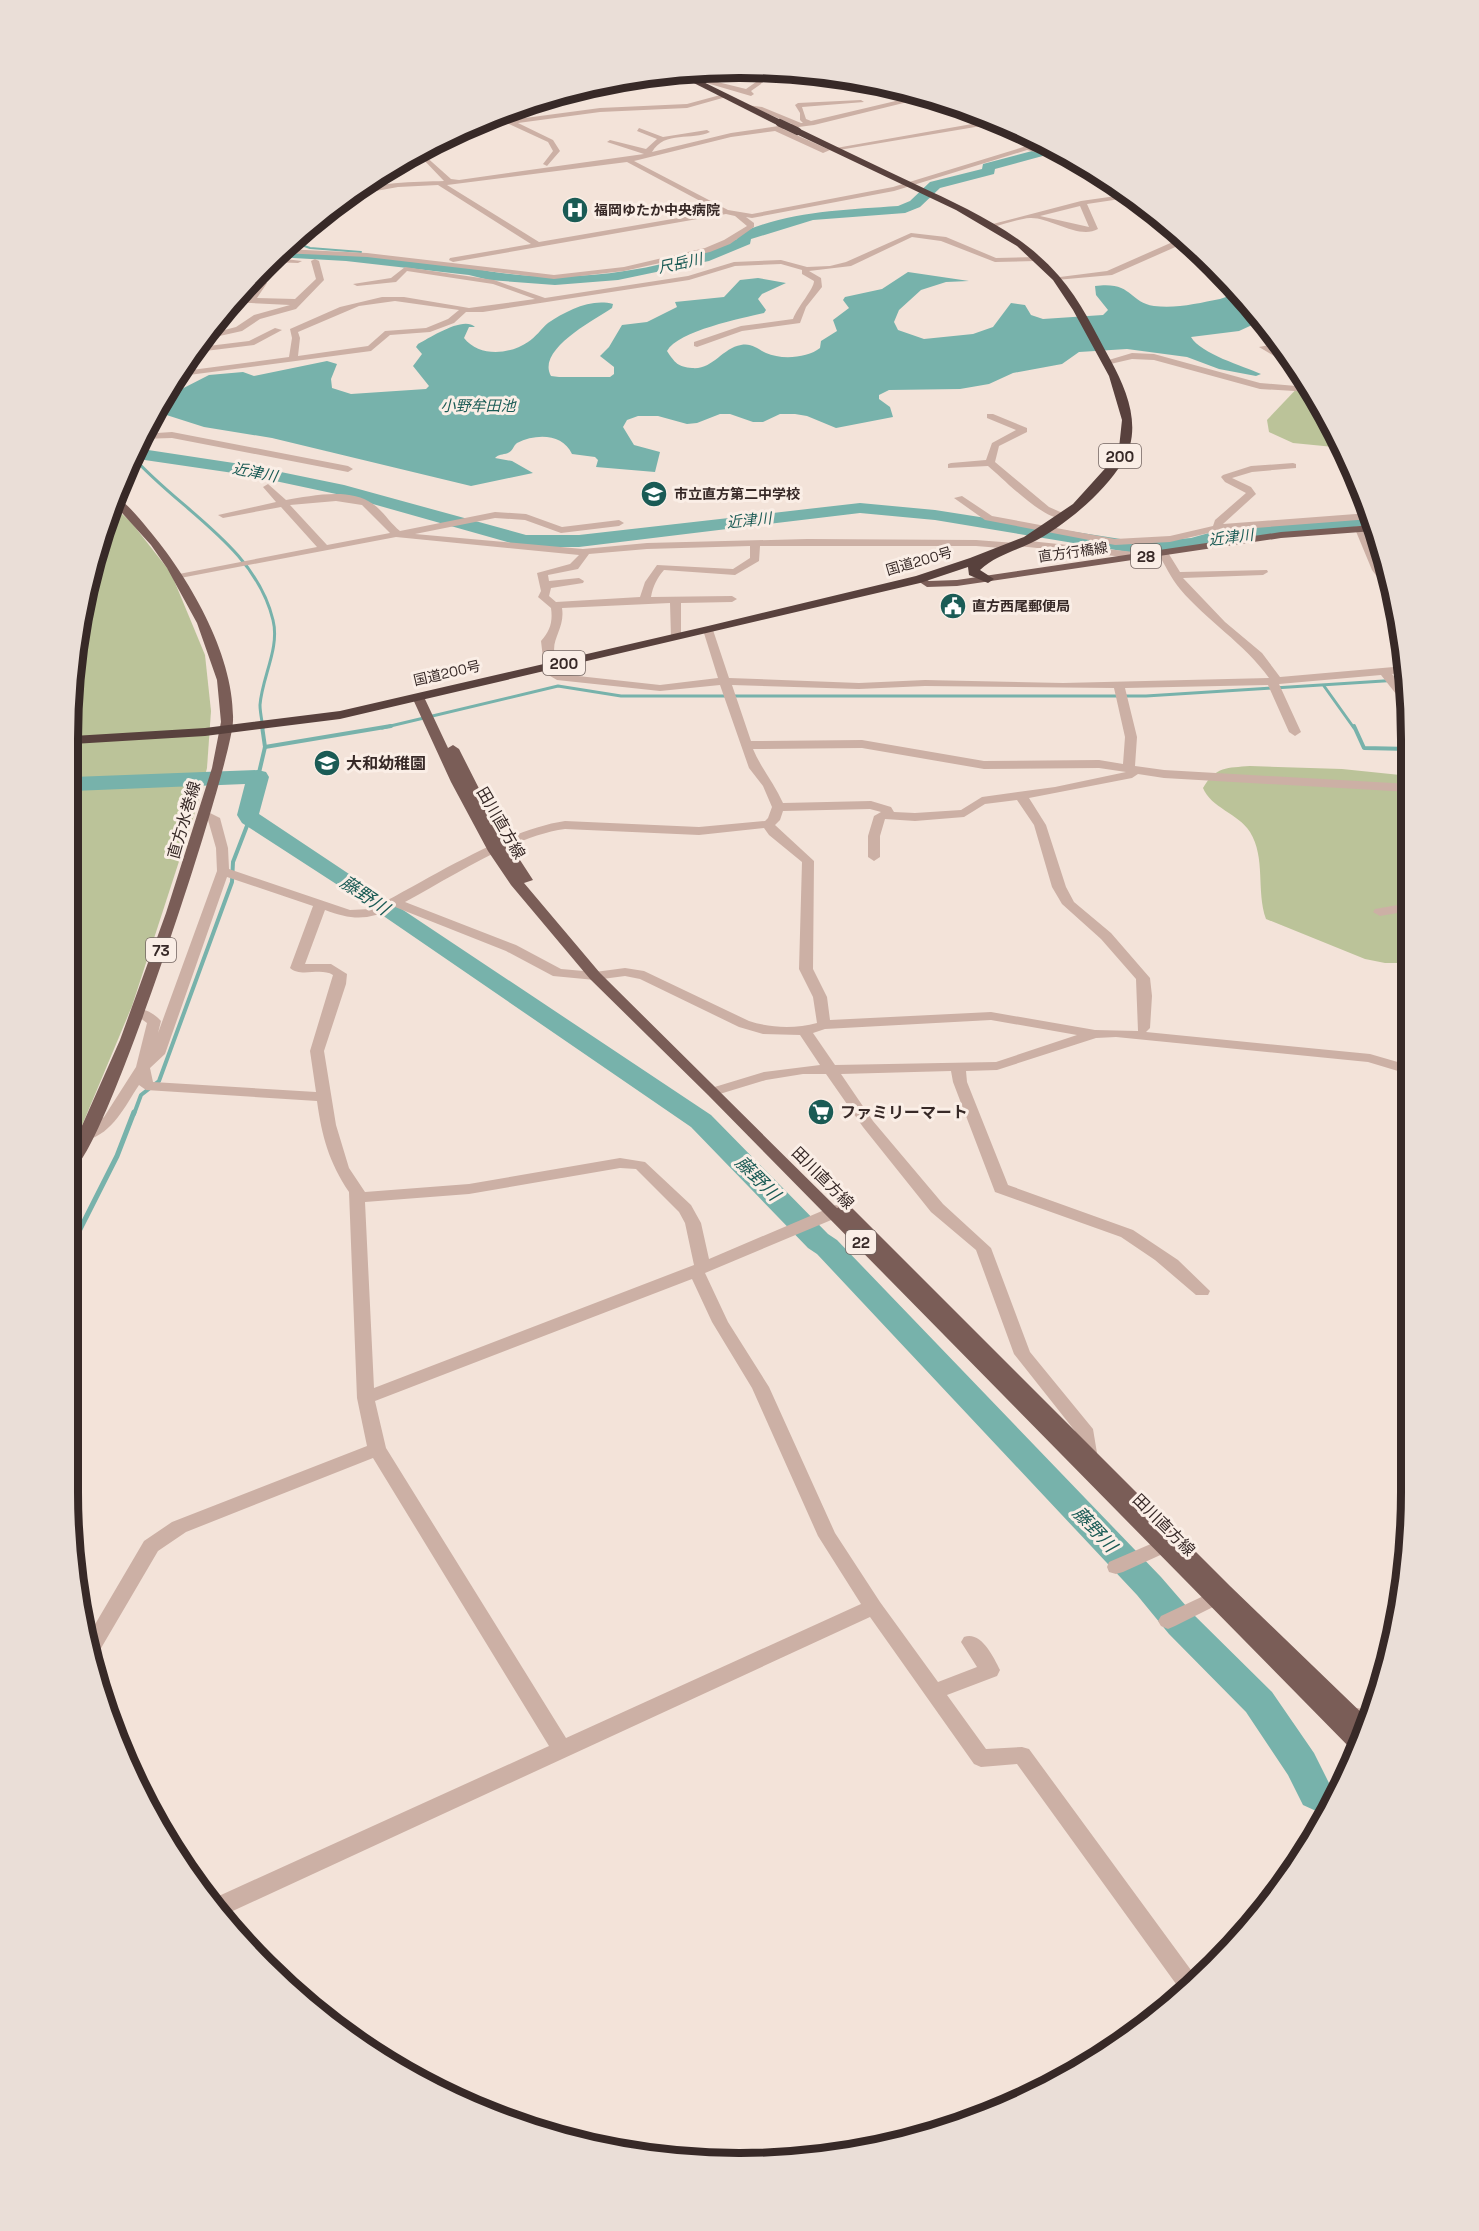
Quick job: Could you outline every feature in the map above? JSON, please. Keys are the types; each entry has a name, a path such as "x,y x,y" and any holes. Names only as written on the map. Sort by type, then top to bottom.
{"highway":[{"name":"国道200号","path":"78,740 227,730 340,715 920,579 1020,543 1063,517 1099,485 1125,448 1128,434 1127,414 1121,393 1078,310 1056,278 1036,258 1020,244 989,226 802,127 777,126 723,91 693,79"},
{"path":"988,579 977,575 974,568 991,555"}],"main road":[{"name":"直方水巻線","path":"78,1153 139,1012 204,814 227,730 227,708 217,664 179,577 151,536 121,506"},
{"name":"直方行橋線","path":"920,579 927,584 937,585 1162,554 1214,543 1366,529"},
{"name":"田川直方線","path":"422,696 457,782 516,882 600,975 718,1090 835,1211 1081,1457 1359,1723"},
{"name":"田川直方線","path":"1081,1457 1160,1547 1353,1740"}],"street":[{"path":"712,79 723,91"},
{"path":"502,122 600,110 687,106 723,91 749,92 762,79"},
{"path":"784,79 789,81"},
{"path":"868,92 872,92"},
{"path":"802,127 803,113 798,105 901,99"},
{"path":"746,107 760,108 802,127 908,100"},
{"path":"846,115 861,102"},
{"path":"542,109 562,106"},
{"path":"510,122 540,117 539,109"},
{"path":"510,122 551,141 557,151 547,164"},
{"path":"840,148 983,124"},
{"path":"375,187 450,182 628,160 777,126 823,151 828,150"},
{"path":"639,130 663,139"},
{"path":"648,154 656,142 663,139 708,131 738,134"},
{"path":"610,142 648,154"},
{"path":"628,160 726,212 760,216 910,185 1034,147"},
{"path":"1030,149 1046,154"},
{"path":"425,158 450,182"},
{"path":"520,164 586,165"},
{"path":"450,182 499,167"},
{"path":"439,183 538,245"},
{"path":"989,226 1116,196"},
{"path":"1034,216 1082,229 1094,229 1085,206 1080,203"},
{"path":"441,263 726,212"},
{"path":"293,251 346,253 554,277 624,268 692,254 727,242 750,227 751,225 738,215"},
{"path":"292,357 296,338 293,331 360,303 396,299 439,307 483,310 543,298 689,278 734,264 781,262 807,269 848,264 911,235 943,239 995,260 1036,258"},
{"path":"1056,278 1109,273 1177,243"},
{"path":"278,266 287,270 294,261 315,261 405,269 495,281 543,298"},
{"path":"217,335 239,329 249,320 284,311 297,302 310,286 320,280 315,261"},
{"path":"357,284 393,280 405,269"},
{"path":"697,344 741,329 797,321 802,306 818,287 818,280 805,272 807,269"},
{"path":"495,281 508,273"},
{"path":"251,301 263,283"},
{"path":"244,301 297,302"},
{"path":"188,373 292,357 371,348 388,333 420,333 450,321 464,310"},
{"path":"206,349 251,343 278,330"},
{"path":"1271,346 1263,347 1288,369"},
{"path":"1105,360 1132,356 1154,357 1260,386 1290,372"},
{"path":"990,416 1024,430 995,445 990,463"},
{"path":"152,436 172,435 348,470"},
{"path":"951,466 990,463 1045,509 1063,517"},
{"path":"1217,528 1219,522 1251,494 1248,489 1226,477 1251,469 1293,466"},
{"path":"268,487 326,549"},
{"path":"223,515 338,498 364,502 379,514 389,529 399,535 542,550 585,552 647,546 755,544 979,528 1020,543 1144,556"},
{"path":"959,498 976,507 979,528"},
{"path":"179,577 495,515 526,517 561,530 619,523"},
{"path":"979,528 989,518 1126,542 1170,539 1217,528 1362,517"},
{"path":"1360,529 1379,573"},
{"path":"1201,532 1214,543"},
{"path":"645,600 652,577 660,567 735,572 755,560 755,544"},
{"path":"585,552 584,559 577,566 542,573 545,585 543,597 553,605 557,612 556,632 547,641 549,666 557,677 623,686 660,688 725,681 859,686 925,683 1002,686 1274,681 1397,670"},
{"path":"1162,554 1183,586 1221,624 1258,655 1274,681 1295,732"},
{"path":"1176,575 1263,572"},
{"path":"545,585 579,581"},
{"path":"675,599 677,637"},
{"path":"553,605 645,600 732,599"},
{"path":"223,871 320,905 357,914 374,913 498,848 543,828 565,825 699,831 768,824 774,820 778,807 769,785 755,768 708,630"},
{"path":"1384,671 1399,691"},
{"path":"874,857 873,836 880,816 915,817 964,813 982,801 1021,796 1132,774 1131,737 1118,683"},
{"path":"746,745 862,744 984,765 1099,764 1164,774 1401,787"},
{"path":"1021,796 1040,825 1059,887 1069,904 1106,936 1143,978 1145,996 1143,1028"},
{"path":"778,807 871,805 887,810 888,815"},
{"path":"87,1135 109,1120 143,1067 158,1054 223,871 222,848 214,818 204,814"},
{"path":"768,824 773,832 808,861 806,969 820,997 824,1025"},
{"path":"395,903 511,948 558,973 600,975 625,972 644,975 764,1030 804,1031 824,1025 991,1016 1095,1034 1145,1035 1370,1059 1401,1068"},
{"path":"320,905 297,968 331,968 340,974 339,984 317,1051 328,1125 341,1168 357,1192 358,1198 366,1398 377,1449 563,1751"},
{"path":"1380,912 1401,908"},
{"path":"139,1012 154,1021 143,1067 146,1086 324,1097"},
{"path":"804,1031 868,1124 937,1208 983,1248 1022,1354 1084,1429 1081,1457"},
{"path":"718,1090 765,1076 828,1069 997,1066 1095,1034"},
{"path":"958,1067 960,1082 1001,1188 1024,1200 1116,1228 1176,1266 1202,1291"},
{"path":"358,1198 469,1189 620,1163 640,1165 685,1209 693,1223 699,1269 720,1322 760,1387 827,1536 873,1607 981,1758 1022,1755 1185,1980"},
{"path":"366,1398 699,1269 835,1211"},
{"path":"96,1641 152,1546 179,1527 377,1449"},
{"path":"1116,1567 1160,1547"},
{"path":"1168,1621 1211,1599"},
{"path":"223,1905 873,1607"},
{"path":"934,1692 990,1670 971,1642"},
{"path":"1351,1715 1361,1716"}],"green space":[{"path":"1299,387 1333,447 1293,443 1269,432 1267,420"},
{"path":"119,511 131,522 171,573 205,655 211,711 207,768 197,806 132,1006 78,1135 79,696 91,610"},
{"path":"1250,766 1342,769 1401,775 1401,963 1365,959 1266,919 1255,842 1245,825 1212,801 1203,788 1218,772 1228,768"}],"water":[{"name":"小野牟田池","path":"908,272 969,281 946,282 921,290 899,310 894,322 898,330 924,339 973,334 993,327 1011,303 1025,305 1031,315 1043,319 1103,315 1108,310 1096,295 1095,286 1117,286 1146,304 1171,307 1220,299 1226,297 1227,293 1254,324 1239,331 1191,337 1213,354 1261,374 1256,376 1219,369 1187,357 1127,349 1079,352 1062,364 1013,373 989,384 960,389 889,390 879,395 879,399 890,407 893,417 836,428 807,416 795,414 780,414 763,422 753,422 730,414 720,414 697,423 687,424 658,416 638,416 627,420 623,427 634,445 660,452 655,472 596,467 598,460 595,457 572,454 568,447 556,439 533,438 517,443 510,452 495,458 512,461 533,473 471,486 272,438 204,427 164,414 178,391 209,375 243,372 254,376 327,361 337,364 331,379 332,388 351,394 426,389 429,386 413,366 422,354 416,347 439,333 455,326 470,324 475,327 469,327 464,338 470,344 486,351 512,350 534,338 548,323 563,314 596,303 613,304 612,308 581,328 559,346 549,366 551,376 610,377 614,374 614,367 600,356 609,347 622,325 647,322 677,307 675,302 724,297 740,280 758,278 786,283 762,294 758,299 766,310 764,313 727,322 684,337 667,351 677,364 692,368 706,366 728,350 741,345 751,346 779,357 802,356 820,348 821,341 837,331 833,320 849,308 843,300 845,297 882,289"}],"waterway":[{"name":"尺岳川","path":"290,254 346,257 469,271 489,276 555,281 618,276 709,257 745,241 743,237 756,231 813,216 900,210 915,204 935,185 989,171 988,167 1043,152"},
{"path":"300,245 310,248 361,252"},
{"name":"近津川","path":"143,454 247,470 344,490 525,541 579,541 860,508 935,515 1140,548 1193,543 1216,536 1364,521"},
{"path":"139,463 233,550 250,571 264,594 275,631 261,694 263,728"},
{"path":"389,726 558,686 621,696 1146,696 1398,680"},
{"path":"1324,686 1354,728"},
{"path":"262,726 265,747"},
{"path":"265,747 389,726"},
{"path":"382,728 389,726"},
{"path":"1354,726 1364,748 1401,749"},
{"path":"258,777 265,747"},
{"name":"藤野川","path":"78,784 258,777 248,815 250,818 355,886 468,965 485,974 701,1121 818,1241 827,1247 1149,1586 1181,1624 1259,1702 1301,1764 1316,1794 1325,1798"},
{"path":"134,1114 141,1095 159,1081 232,882 233,862 250,818"},
{"path":"78,1233 117,1156 134,1112"}],"place":[{"name":"福岡ゆたか中央病院","path":"575,210"},
{"name":"市立直方第二中学校","path":"654,494"},
{"name":"直方西尾郵便局","path":"953,606"},
{"name":"大和幼稚園","path":"327,763"},
{"name":"ファミリーマート","path":"821,1112"}]}
